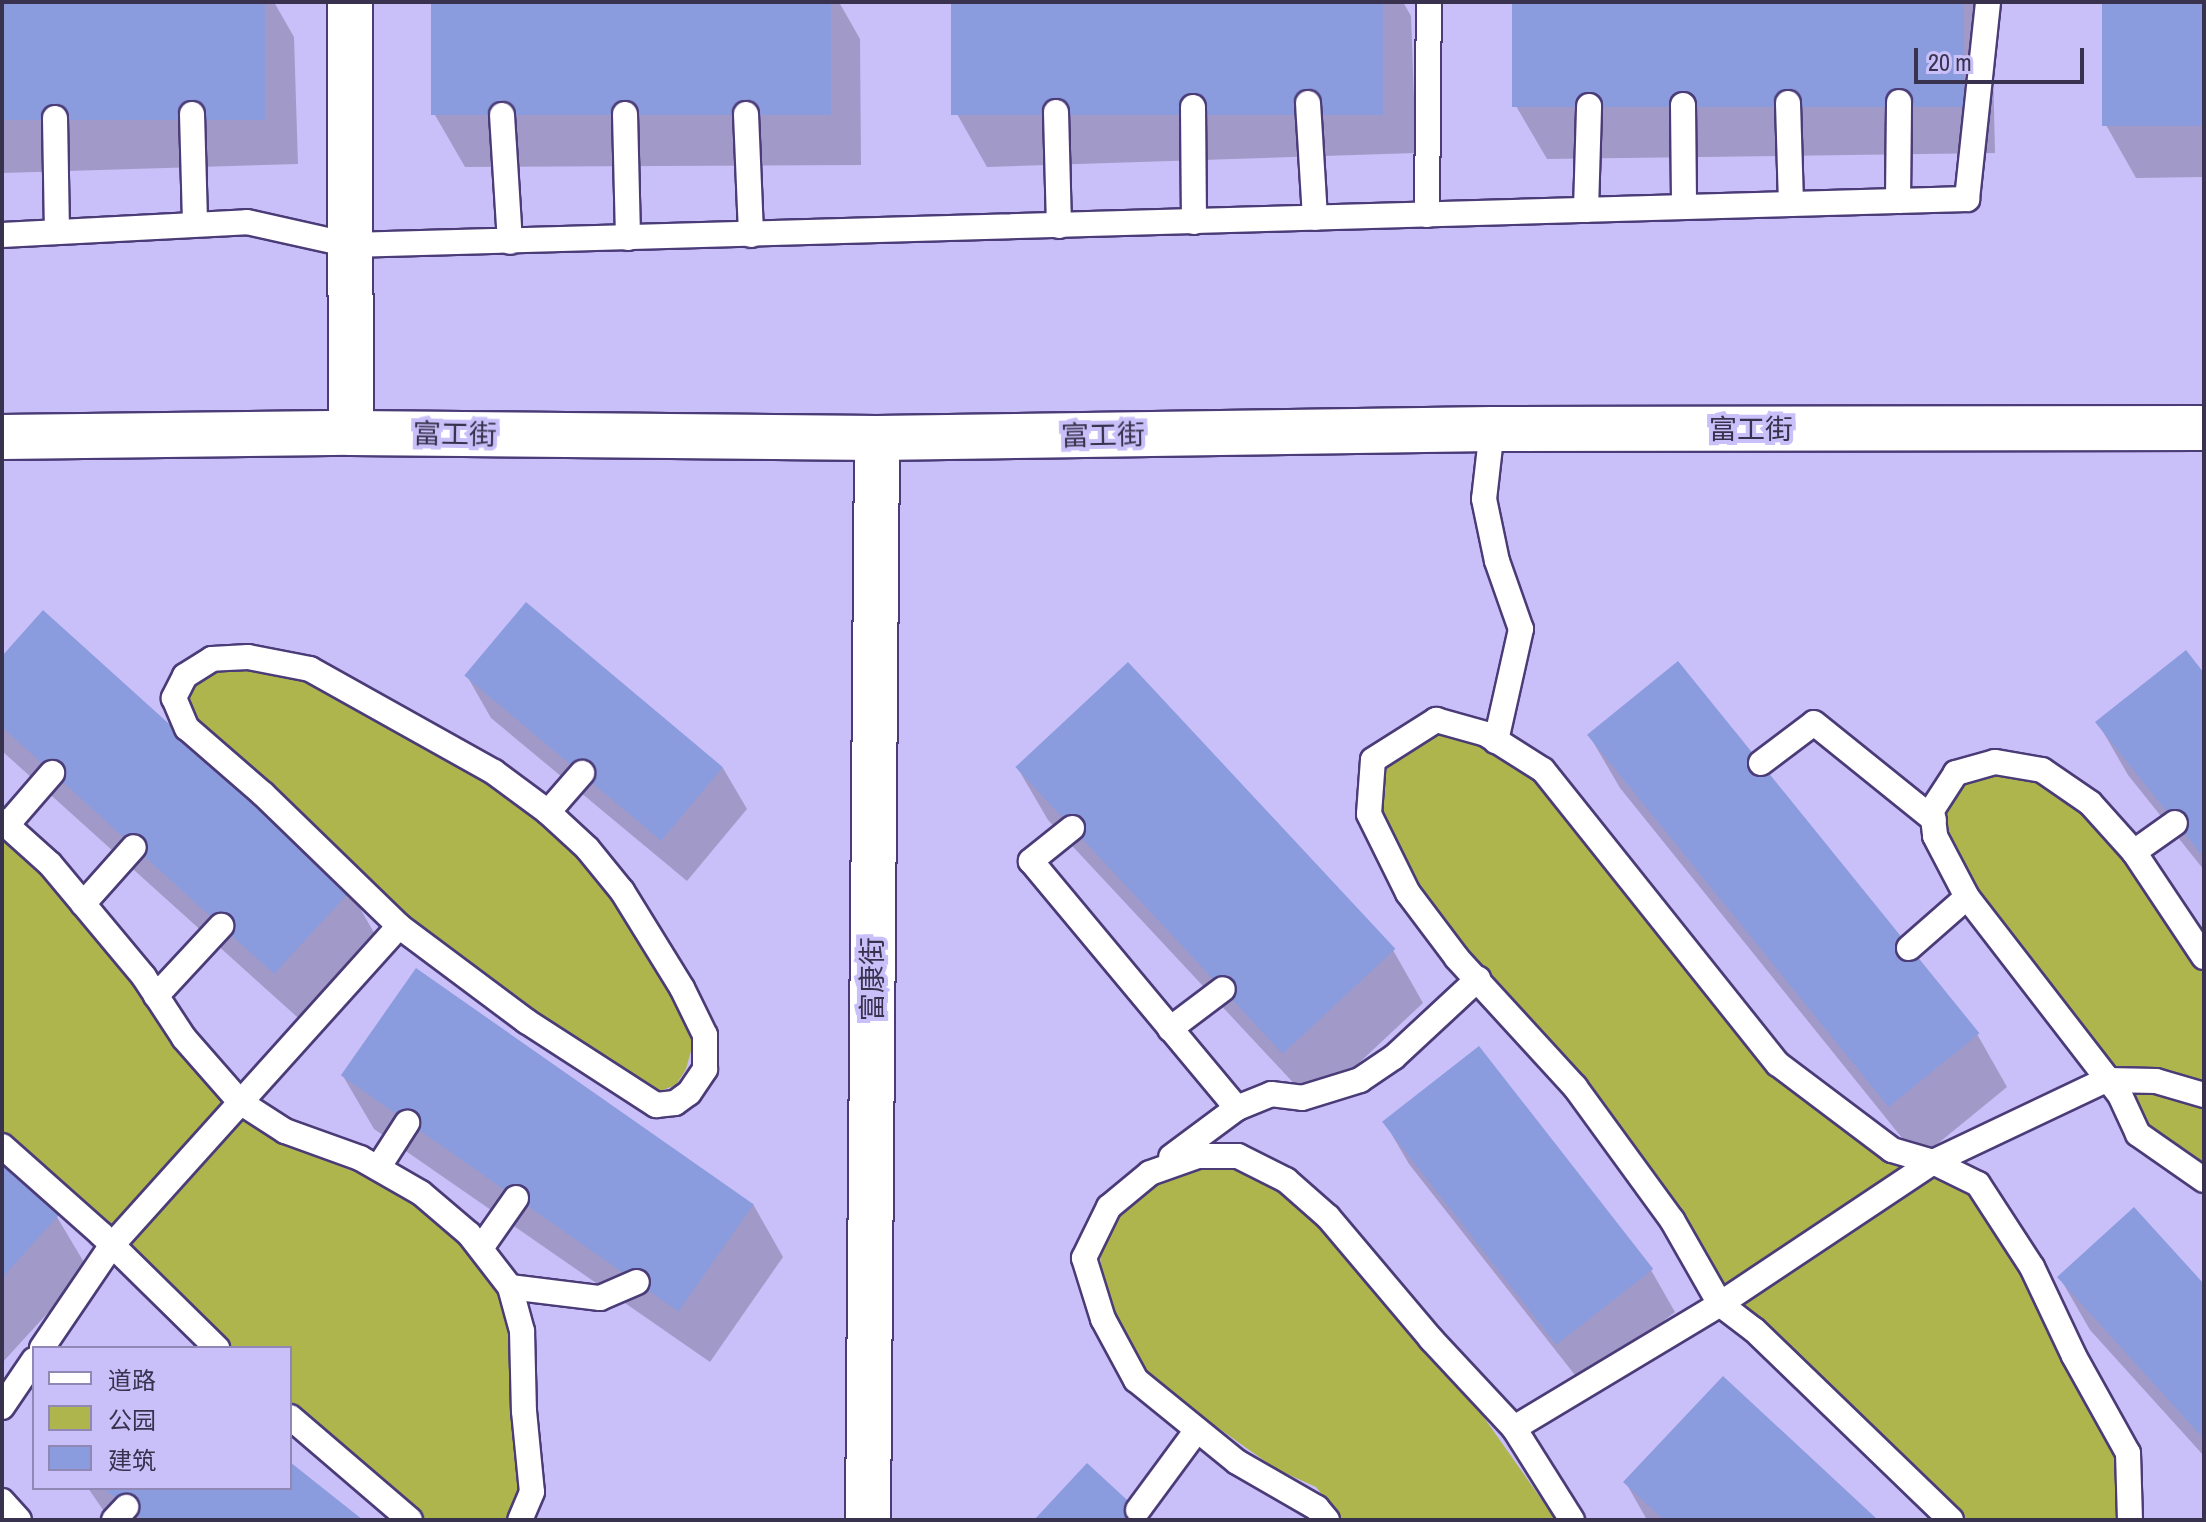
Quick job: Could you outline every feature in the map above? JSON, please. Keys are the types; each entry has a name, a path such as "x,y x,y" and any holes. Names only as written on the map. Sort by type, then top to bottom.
{"street":[{"path":"350,2 351,433"},
{"name":"富工街","path":"2,437 351,433 877,438 1492,429 2204,428"},
{"name":"富康街","path":"868,1520 877,438"}],"lane":[{"path":"1427,215 1429,2"},
{"path":"2,235 247,222 350,245 1967,199 1988,2"},
{"path":"1898,201 1899,102"},
{"path":"1308,103 1315,218"},
{"path":"1788,103 1791,204"},
{"path":"1683,105 1684,207"},
{"path":"1586,210 1589,106"},
{"path":"1193,107 1194,222"},
{"path":"1056,112 1059,226"},
{"path":"192,114 195,224"},
{"path":"625,114 628,238"},
{"path":"746,114 751,235"},
{"path":"502,115 510,242"},
{"path":"55,118 57,232"},
{"path":"1492,429 1484,499 1497,561 1521,629 1496,741"},
{"path":"248,657 310,669 494,772 548,812 587,848 622,891 682,988 705,1035 705,1069 689,1093 675,1103 656,1105 623,1087 493,997 399,926 263,794 187,728 174,698 185,676 212,659 248,657"},
{"path":"1951,1520 1754,1330 1720,1304 1672,1220 1575,1087 1457,958 1408,893 1369,814 1373,760 1436,720 1496,741 1543,770 1778,1064 1892,1150 1933,1162 1978,1184 2032,1267 2074,1356 2128,1453 2130,1520"},
{"path":"1761,763 1814,723 1934,820"},
{"path":"2204,957 2134,852 2090,803 2042,770 1995,762 1956,773 1932,810 1935,836 1967,897 2065,1019 2106,1080 2120,1095 2138,1134 2204,1180"},
{"path":"52,773 4,823 50,864 156,996 184,1038 240,1102 285,1131 378,1168 421,1193 481,1248 510,1287 522,1331 524,1411 532,1492 520,1520"},
{"path":"548,812 582,773"},
{"path":"2134,852 2175,823"},
{"path":"1072,828 1031,861 1237,1108"},
{"path":"83,904 134,847"},
{"path":"1909,948 1967,897"},
{"path":"156,996 221,926"},
{"path":"43,1346 112,1245 399,926"},
{"path":"1327,1520 1317,1508 1237,1462 1136,1380 1103,1319 1084,1258 1109,1207 1237,1108 1271,1094 1302,1098 1360,1080 1394,1057 1478,979"},
{"path":"1170,1029 1223,989"},
{"path":"1514,1428 1720,1304 1933,1162 2106,1080 2156,1081 2204,1095"},
{"path":"378,1168 407,1123"},
{"path":"2,1146 112,1245 215,1346"},
{"path":"1150,1173 1198,1156 1238,1156 1286,1180 1328,1217 1431,1339 1514,1428 1572,1520"},
{"path":"481,1248 516,1198"},
{"path":"510,1287 600,1298 637,1282"},
{"path":"2,1407 32,1363"},
{"path":"292,1419 410,1520"},
{"path":"1138,1510 1197,1430"},
{"path":"2,1501 19,1520"}],"green space":[{"path":"238,666 306,679 518,798 603,876 696,1033 686,1069 676,1085 652,1094 604,1065 414,927 194,726 180,700 210,667"},
{"path":"1437,724 1485,740 1539,774 1770,1064 1920,1165 1723,1298 1416,896 1374,812 1377,763"},
{"path":"1994,769 2040,778 2086,807 2204,968 2204,1090 2109,1075 2041,986 1942,839 1939,814 1958,780"},
{"path":"2,832 46,868 226,1103 112,1236 2,1136"},
{"path":"2117,1085 2204,1101 2204,1174 2142,1131"},
{"path":"242,1113 276,1141 416,1196 461,1239 501,1289 513,1334 527,1490 514,1520 427,1520 408,1507 292,1407 292,1346 227,1346 128,1246"},
{"path":"1195,1164 1236,1165 1280,1187 1327,1230 1461,1385 1556,1520 1342,1520 1316,1487 1276,1469 1151,1380 1105,1294 1100,1256 1118,1210 1156,1180"},
{"path":"1934,1169 1977,1192 2121,1453 2125,1520 1965,1520 1737,1302"}],"building":[{"path":"2,2 265,2 265,120 2,120"},
{"path":"431,2 831,2 831,115 431,115"},
{"path":"951,2 1383,2 1383,115 951,115"},
{"path":"1512,2 1964,2 1964,107 1512,107"},
{"path":"2102,2 2204,2 2204,126 2102,126"},
{"path":"526,602 723,767 661,841 464,676"},
{"path":"43,610 352,889 274,974 2,727 2,656"},
{"path":"2186,650 2204,673 2204,858 2095,722"},
{"path":"1678,661 1979,1033 1889,1107 1587,735"},
{"path":"1128,662 1395,949 1283,1054 1015,767"},
{"path":"416,968 753,1204 678,1312 341,1075"},
{"path":"1479,1046 1653,1269 1556,1345 1382,1122"},
{"path":"2,1163 59,1215 2,1278"},
{"path":"2134,1207 2204,1284 2204,1439 2057,1277"},
{"path":"1723,1376 1878,1520 1664,1520 1623,1482"},
{"path":"1087,1463 1138,1510 1149,1520 1034,1520"},
{"path":"292,1464 363,1520 143,1520 106,1490 292,1490"}]}
